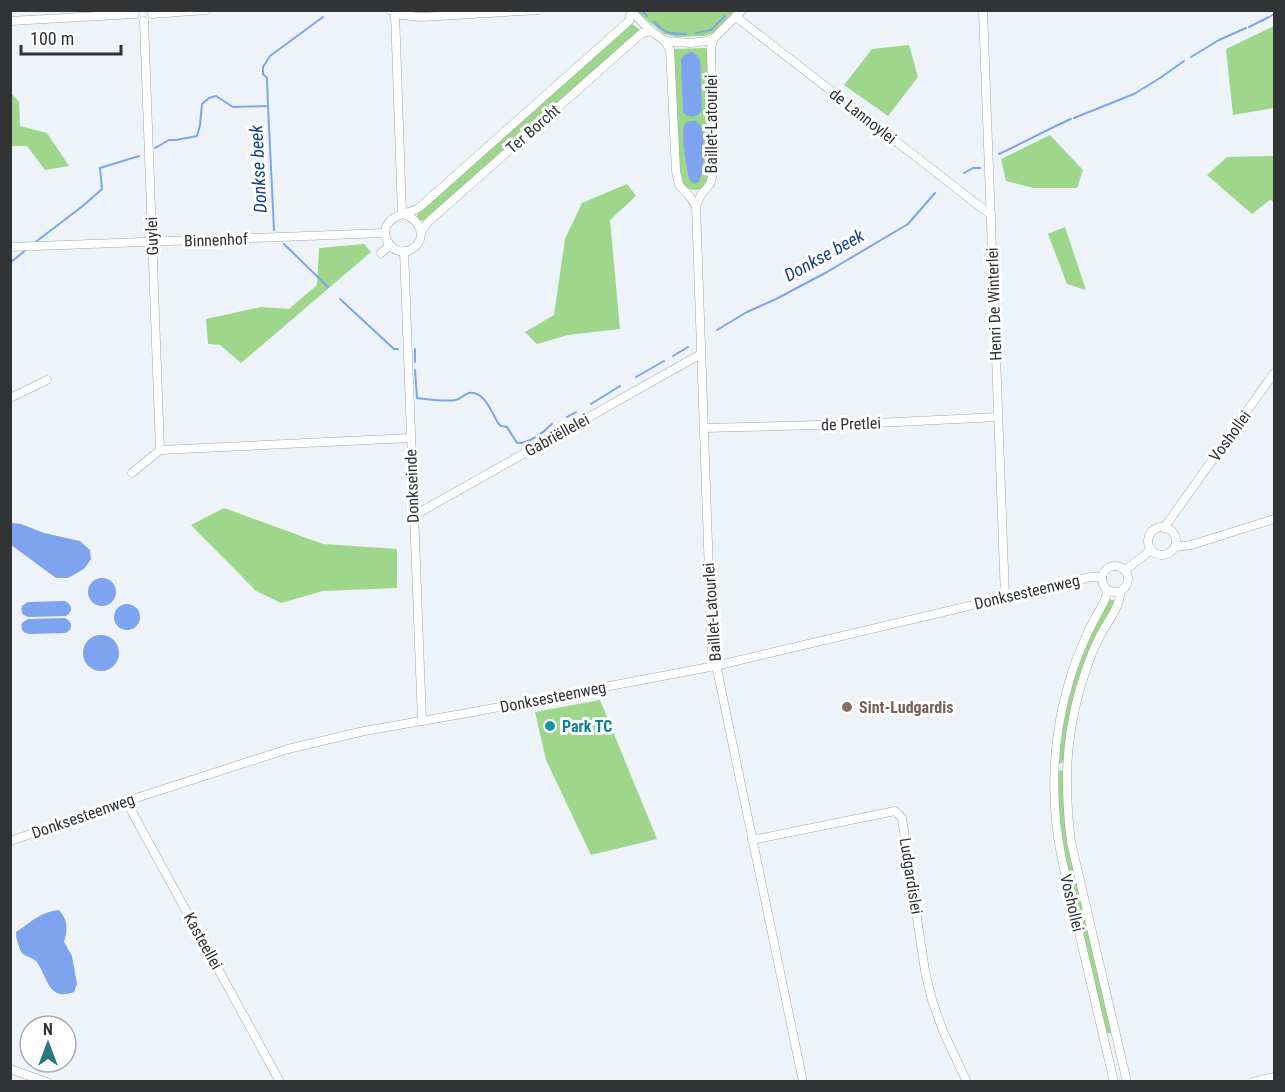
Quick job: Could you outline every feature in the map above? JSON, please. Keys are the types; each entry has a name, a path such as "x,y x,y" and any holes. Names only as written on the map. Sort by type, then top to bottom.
{"street":[{"path":"10,21 136,12 138,19 144,21 149,19 151,12 206,10"},
{"path":"396,13 411,10"},
{"path":"396,13 421,17 539,10"},
{"name":"Henri De Winterlei","path":"983,10 1005,597"},
{"path":"630,11 665,41 690,43 714,38 739,14"},
{"name":"Ter Borcht","path":"402,214 420,207 629,21 630,11"},
{"path":"396,13 402,214"},
{"name":"de Lannoylei","path":"739,14 991,215"},
{"name":"Guylei","path":"144,21 160,450"},
{"name":"Ter Borcht","path":"421,233 428,222 642,33 651,31"},
{"name":"Baillet-Latourlei","path":"714,38 711,47 714,148 712,178 696,206 712,657 716,666 803,1082"},
{"name":"Baillet-Latourlei","path":"665,41 669,50 677,179 696,206"},
{"path":"402,214 417,222 421,233 416,246 404,251 393,249 385,238 386,226 391,219 402,214"},
{"name":"Binnenhof","path":"10,247 385,233"},
{"path":"381,253 389,246"},
{"name":"Donkseinde","path":"404,251 422,721"},
{"name":"Gabriëllelei","path":"413,516 701,354"},
{"name":"Voshollei","path":"1164,528 1275,373"},
{"path":"10,398 47,380"},
{"name":"de Pretlei","path":"704,428 998,417"},
{"path":"132,473 160,450 410,438"},
{"path":"1175,547 1191,545 1275,519"},
{"path":"1151,550 1156,554 1166,555 1175,547 1176,541 1173,533 1164,528"},
{"name":"Donksesteenweg","path":"1120,592 1111,592 1106,589 1102,577 1105,570 1116,566 1125,570 1151,550 1149,543 1152,533 1164,528"},
{"path":"1120,592 1126,588 1128,581 1125,570"},
{"name":"Donksesteenweg","path":"10,841 288,749 364,731 716,666 1091,577 1102,577"},
{"name":"Voshollei","path":"1106,589 1107,595 1088,631 1074,665 1058,726 1054,766 1058,842 1114,1082"},
{"name":"Voshollei","path":"1120,592 1119,601 1096,644 1082,683 1073,718 1066,767 1071,842 1127,1082"},
{"path":"1054,766 1066,767"},
{"name":"Kasteellei","path":"126,801 280,1082"},
{"name":"Ludgardislei","path":"752,840 895,811 902,818 932,1000 943,1031 967,1082"},
{"path":"1104,1038 1116,1035"},
{"path":"10,1069 47,1082"},
{"path":"1253,1082 1275,1077"}],"green space":[{"path":"636,11 734,11 713,33 704,36 676,37 664,34"},
{"path":"631,23 640,30 425,221 419,220 418,212"},
{"path":"1274,26 1274,108 1233,115 1226,49"},
{"path":"909,45 918,77 888,116 844,85 872,49"},
{"path":"706,48 711,146 708,178 702,188 694,190 686,187 680,175 673,50"},
{"path":"11,93 19,102 20,126 47,133 69,166 45,170 27,146 11,146"},
{"path":"1050,135 1083,170 1077,188 1033,188 1006,181 1001,159"},
{"path":"1274,156 1274,202 1270,200 1252,214 1207,175 1227,157"},
{"path":"627,184 636,196 610,220 620,329 568,335 537,344 525,332 554,315 565,239 582,203"},
{"path":"1065,227 1086,290 1067,284 1048,234"},
{"path":"364,244 371,252 241,363 220,345 208,344 206,319 261,307 289,309 317,285 319,248"},
{"path":"224,508 323,544 397,549 397,588 323,591 281,603 256,591 191,525"},
{"path":"1108,599 1116,601 1099,632 1061,764 1058,762 1061,733 1073,677 1083,650"},
{"path":"600,700 657,839 591,855 546,760 535,712"},
{"path":"1059,770 1064,773 1065,816 1111,1033 1106,1033 1061,840 1057,772"}],"water":[{"path":"692,52 700,60 702,109 699,114 688,116 683,112 681,60 685,54"},
{"path":"696,121 702,127 704,155 701,178 694,184 687,170 683,130 686,123"},
{"path":"11,523 80,541 90,550 91,559 85,568 68,578 56,578 11,545"},
{"path":"102,578 112,582 116,592 112,602 102,606 92,602 88,592 92,582"},
{"path":"65,601 70,604 71,608 70,613 66,616 29,617 22,612 22,606 28,602"},
{"path":"127,604 136,608 140,617 136,626 127,630 118,626 114,617 118,608"},
{"path":"65,618 70,621 71,626 66,633 29,634 22,629 22,623 28,619"},
{"path":"101,635 114,640 119,653 114,666 101,671 88,666 83,653 88,640"},
{"path":"59,910 66,921 64,942 72,956 77,984 74,992 65,994 53,991 36,961 23,954 16,935 16,932 36,918"}],"waterway":[{"path":"641,10 647,16"},
{"path":"696,33 711,30 725,16"},
{"path":"155,148 169,140 197,136 202,104 209,98 216,96 233,107 268,106 267,78 263,74 263,67 270,56 323,17"},
{"name":"Donkse beek","path":"1249,27 1269,17"},
{"path":"654,22 668,32 686,34"},
{"name":"Donkse beek","path":"1191,57 1219,40 1246,28"},
{"name":"Donkse beek","path":"1074,118 1134,94 1184,61"},
{"name":"Donkse beek","path":"268,106 274,230"},
{"name":"Donkse beek","path":"999,154 1071,119"},
{"path":"33,244 102,189 100,168 139,156"},
{"name":"Donkse beek","path":"964,173 973,168 980,168"},
{"name":"Donkse beek","path":"717,330 747,312 827,272 908,224 935,193"},
{"name":"Donkse beek","path":"284,244 328,287"},
{"path":"10,263 27,249"},
{"name":"Donkse beek","path":"340,299 394,349 398,349"},
{"name":"Donkse beek","path":"673,356 688,347"},
{"name":"Donkse beek","path":"415,349 415,362"},
{"name":"Donkse beek","path":"636,377 664,361"},
{"name":"Donkse beek","path":"415,370 417,398 453,401 469,393 479,395 487,403 498,423 507,427 517,443 531,440 552,424"},
{"name":"Donkse beek","path":"591,404 620,386"},
{"name":"Donkse beek","path":"567,417 576,412"}],"place":[{"name":"Sint-Ludgardis","path":"847,707"},
{"name":"Park TC","path":"550,726"}]}
